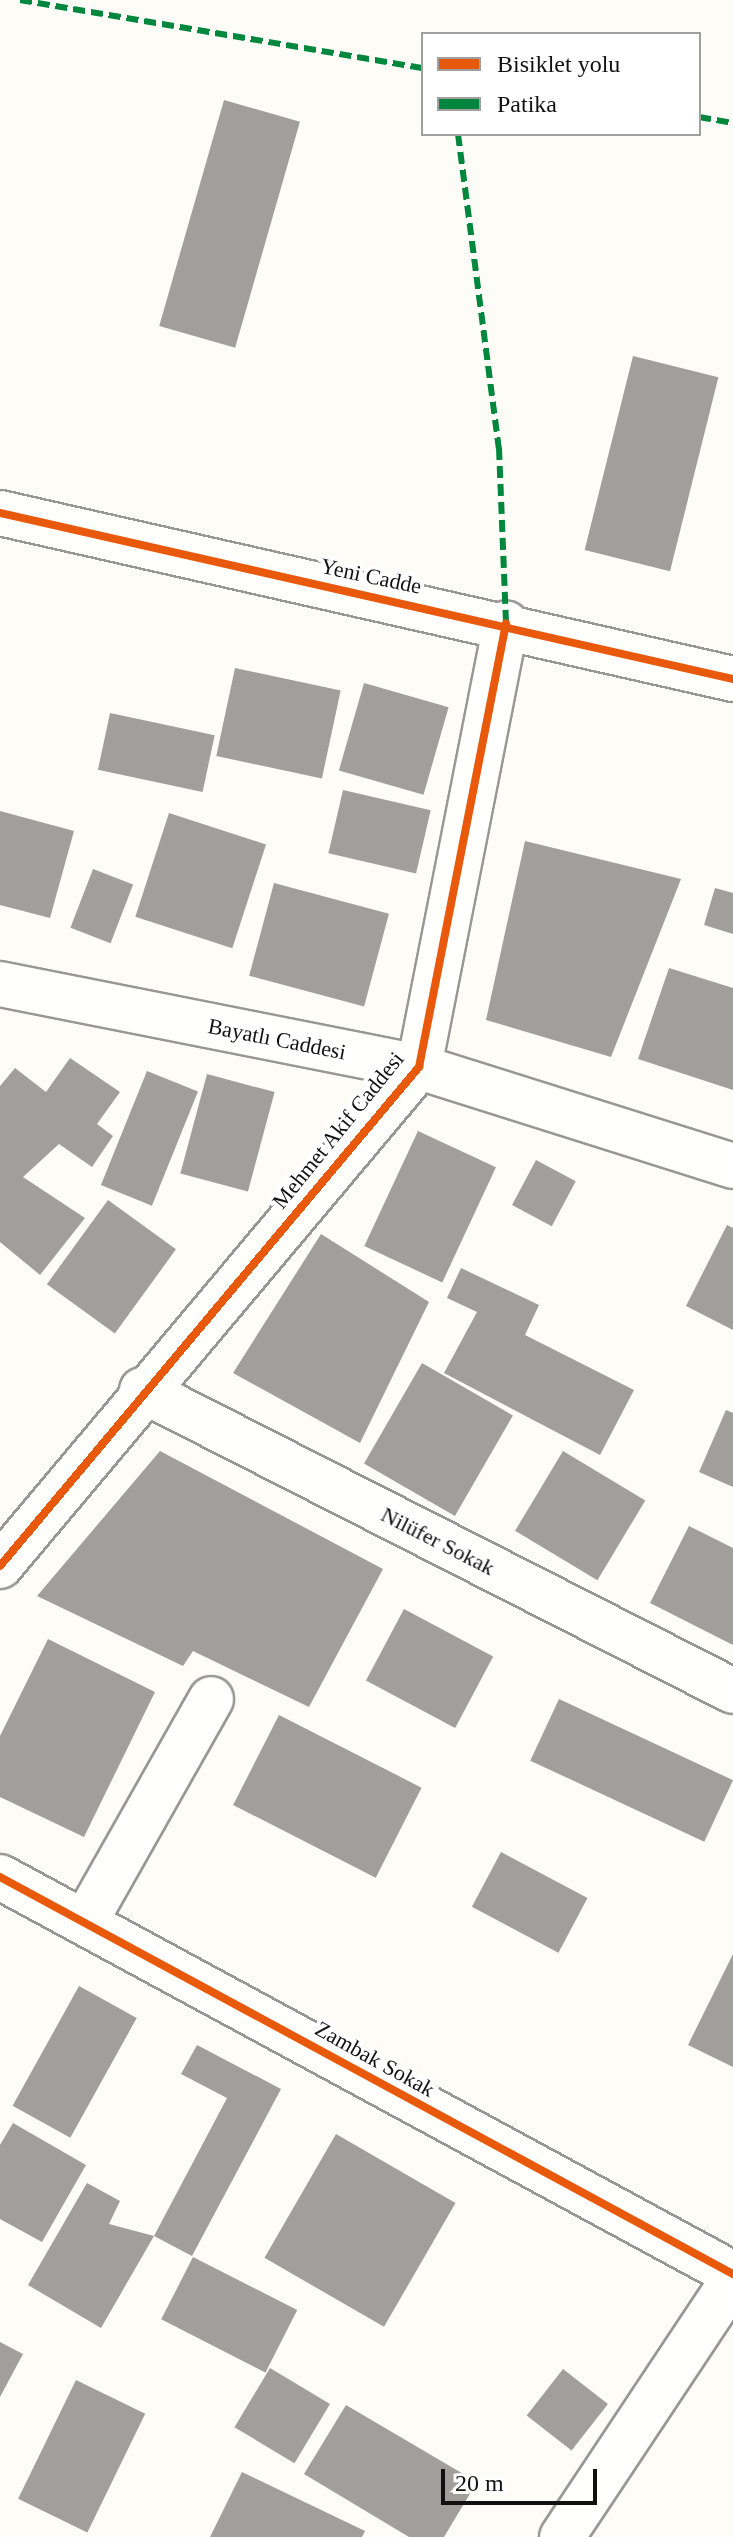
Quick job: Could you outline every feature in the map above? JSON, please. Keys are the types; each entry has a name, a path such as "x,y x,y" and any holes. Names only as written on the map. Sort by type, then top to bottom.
{"street":[{"name":"Yeni Cadde","path":"0,513 506,623 733,679"},
{"name":"Mehmet Akif Caddesi","path":"0,1566 142,1390 419,1067 506,623"},
{"name":"Bayatlı Caddesi","path":"0,984 419,1067 733,1166"},
{"name":"Nilüfer Sokak","path":"142,1390 733,1691"},
{"path":"85,1922 211,1699"},
{"name":"Zambak Sokak","path":"0,1877 733,2277"},
{"path":"562,2537 733,2277"}],"building":[{"path":"224,100 300,122 235,348 159,326"},
{"path":"633,356 718,377 670,571 585,550"},
{"path":"235,668 341,690 322,778 216,756"},
{"path":"364,683 449,707 424,795 339,770"},
{"path":"110,713 215,735 203,792 98,770"},
{"path":"343,790 431,810 416,874 328,853"},
{"path":"0,811 74,831 50,918 0,905"},
{"path":"169,813 266,845 232,948 135,917"},
{"path":"525,841 681,879 611,1057 486,1020"},
{"path":"93,869 133,884 111,943 70,928"},
{"path":"274,883 389,914 364,1007 249,976"},
{"path":"715,888 733,893 733,934 704,925"},
{"path":"669,968 733,988 733,1090 638,1059"},
{"path":"70,1058 120,1092 97,1124 113,1136 92,1167 59,1144 23,1177 85,1218 40,1275 0,1242 0,1086 15,1068 46,1092"},
{"path":"147,1071 198,1092 152,1206 101,1185"},
{"path":"207,1074 275,1092 248,1192 180,1173"},
{"path":"418,1131 496,1167 442,1282 364,1246"},
{"path":"536,1160 576,1181 552,1226 512,1205"},
{"path":"108,1200 176,1249 115,1334 47,1284"},
{"path":"727,1225 733,1228 733,1330 686,1306"},
{"path":"321,1234 429,1302 360,1443 233,1373"},
{"path":"461,1268 539,1305 525,1335 634,1390 600,1455 444,1373 477,1312 447,1298"},
{"path":"422,1363 513,1416 455,1516 364,1463"},
{"path":"726,1410 733,1413 733,1487 699,1472"},
{"path":"160,1451 383,1569 309,1707 193,1651 183,1666 37,1596"},
{"path":"563,1451 645,1500 597,1580 515,1531"},
{"path":"689,1526 733,1548 733,1645 650,1603"},
{"path":"404,1609 493,1656 455,1728 366,1681"},
{"path":"48,1639 155,1692 84,1837 0,1797 0,1736"},
{"path":"559,1699 733,1780 704,1842 530,1761"},
{"path":"279,1715 422,1788 376,1878 233,1805"},
{"path":"501,1852 588,1898 558,1953 472,1907"},
{"path":"733,1954 733,2067 688,2045"},
{"path":"79,1986 137,2018 70,2138 13,2106"},
{"path":"197,2045 281,2089 192,2256 154,2236 227,2098 181,2074"},
{"path":"13,2123 86,2165 42,2242 0,2219 0,2145"},
{"path":"336,2134 456,2203 384,2327 264,2258"},
{"path":"87,2183 120,2201 109,2224 154,2236 101,2328 28,2285"},
{"path":"193,2257 297,2310 265,2372 161,2319"},
{"path":"0,2342 23,2354 0,2397"},
{"path":"270,2368 330,2404 294,2463 234,2427"},
{"path":"563,2369 608,2404 572,2451 527,2415"},
{"path":"76,2380 145,2414 87,2532 18,2499"},
{"path":"346,2405 477,2482 444,2537 409,2537 304,2474"},
{"path":"242,2472 365,2531 362,2537 210,2537"}],"marked path":[{"path":"20,0 421,68"},
{"path":"701,117 733,123"},
{"path":"458,136 499,448 506,623"}],"cycle path":[{"path":"0,513 733,679"},
{"path":"0,1566 419,1067 506,623"},
{"path":"0,1877 733,2274"}]}
